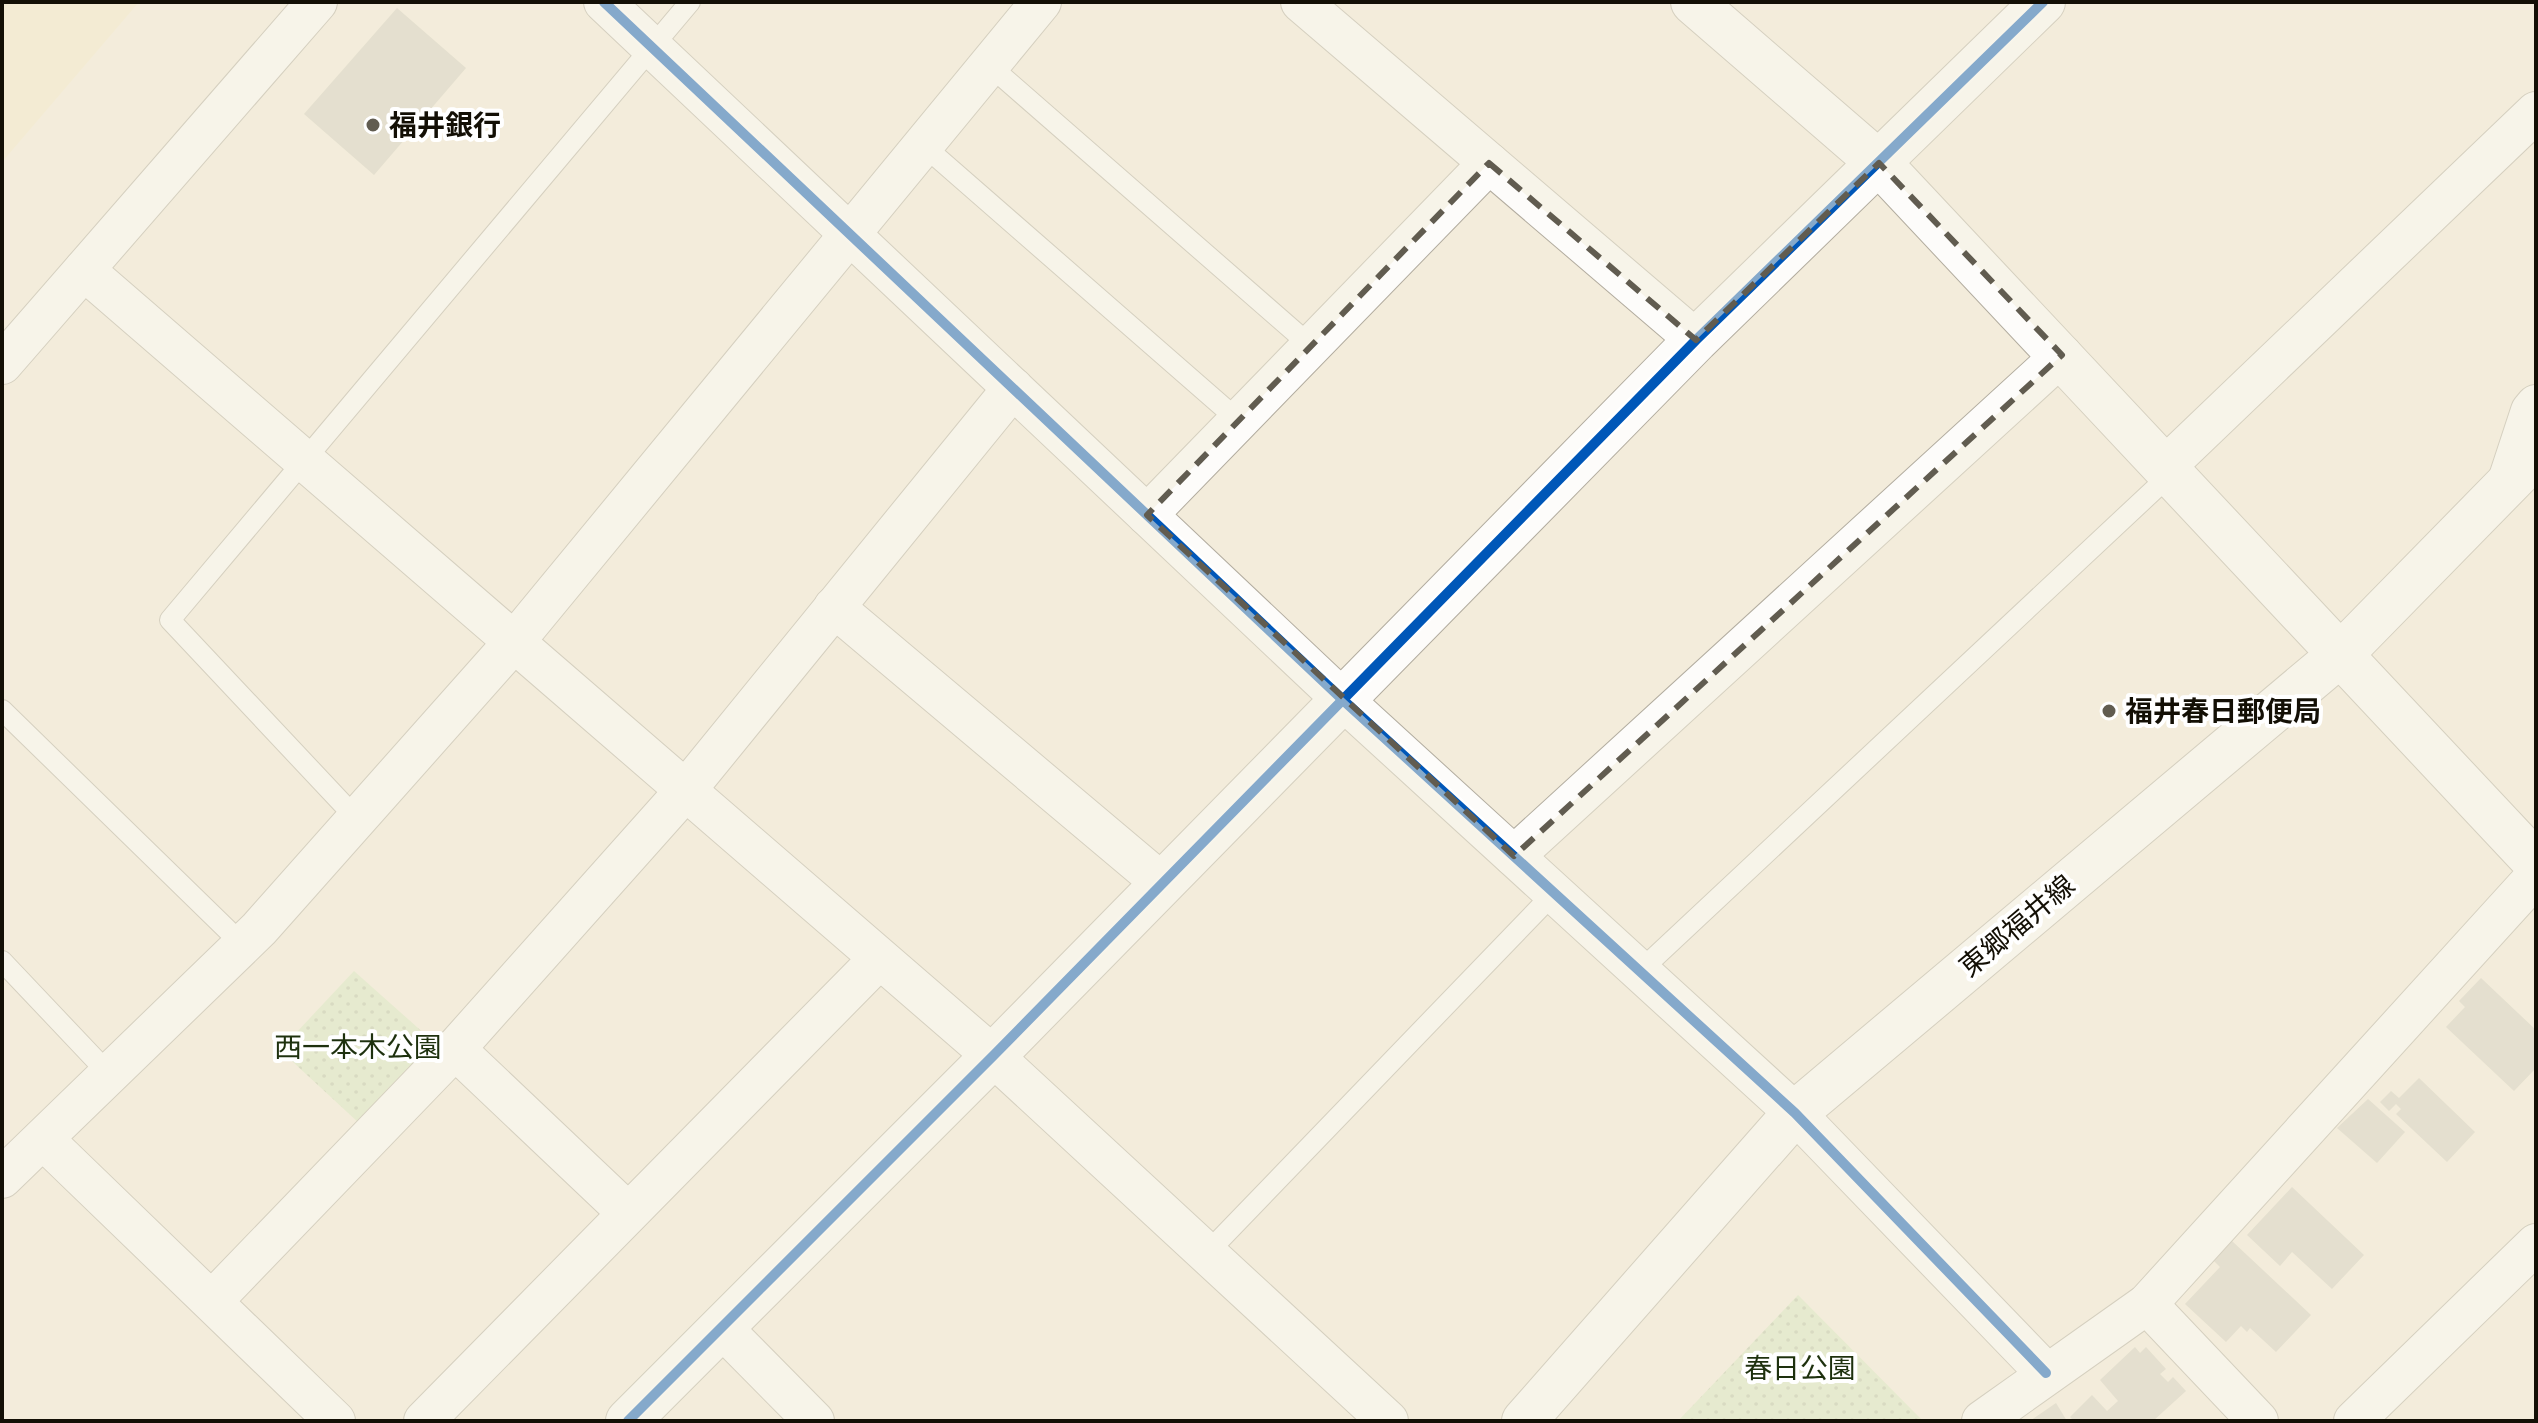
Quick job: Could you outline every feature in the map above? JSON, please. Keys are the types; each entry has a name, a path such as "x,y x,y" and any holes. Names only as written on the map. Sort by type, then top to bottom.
{"street":[{"path":"2,364 317,2"},
{"path":"604,2 1343,700 1795,1113 2046,1373"},
{"path":"2,1178 243,945 514,642 1041,2"},
{"path":"1301,2 1696,340"},
{"path":"1693,2 1879,163 2536,863"},
{"path":"628,1421 1163,884 1696,340 2043,2"},
{"path":"2169,469 2536,112"},
{"path":"1147,515 1489,163"},
{"path":"84,270 993,1056 1388,1421"},
{"path":"1514,856 2062,355"},
{"path":"213,1300 455,1049 685,791 1013,388"},
{"path":"2521,483 2531,411 2536,405"},
{"name":"東郷福井線","path":"1524,1421 1795,1113 2342,653 2521,483 2536,455"},
{"path":"834,607 1163,884"},
{"path":"1982,1421 2147,1304 2536,876"},
{"path":"424,1421 879,959"},
{"path":"455,1049 628,1213"},
{"path":"43,1139 335,1421"},
{"path":"2354,1421 2536,1244"},
{"path":"2147,1304 2258,1421"},
{"path":"721,1327 814,1421"}],"lane":[{"path":"357,819 170,620 690,2"},
{"path":"989,65 1311,346"},
{"path":"923,145 1238,420"},
{"path":"1640,971 2169,469"},
{"path":"2,710 243,945"},
{"path":"1206,1254 1554,893"},
{"path":"2,961 109,1074"}],"highlighted area":[{"path":"1489,163 1696,340 1879,163 2062,355 1514,856 1147,515"}],"shaded area":[{"path":"2,2 139,2 2,162"}],"green space":[{"name":"西一本木公園","path":"354,971 436,1044 360,1124 280,1050"},
{"name":"春日公園","path":"1798,1295 1923,1421 1678,1421"}],"building":[{"path":"397,8 466,68 374,175 304,114"},
{"path":"2481,978 2536,1030 2536,1068 2514,1091 2446,1027 2465,1007 2459,1001"},
{"path":"2419,1078 2475,1132 2447,1162 2396,1114 2401,1109 2396,1104 2389,1111 2380,1102 2391,1091 2399,1098"},
{"path":"2368,1099 2405,1132 2377,1163 2337,1128"},
{"path":"2292,1187 2364,1255 2332,1289 2292,1252 2280,1266 2247,1235"},
{"path":"2232,1241 2311,1315 2276,1352 2250,1328 2247,1332 2241,1326 2226,1342 2185,1304 2220,1267 2214,1261"},
{"path":"2135,1347 2140,1353 2146,1347 2166,1369 2160,1374 2168,1382 2173,1377 2186,1391 2153,1421 2074,1421 2070,1417 2092,1395 2107,1411 2118,1401 2100,1380"},
{"path":"2056,1403 2067,1421 2030,1421"}],"cycle path":[{"path":"604,2 1343,700 1795,1113 2046,1373"},
{"path":"628,1421 993,1056 1696,340 2043,2"}],"place":[{"name":"福井銀行","path":"373,125"},
{"name":"福井春日郵便局","path":"2109,711"}]}
